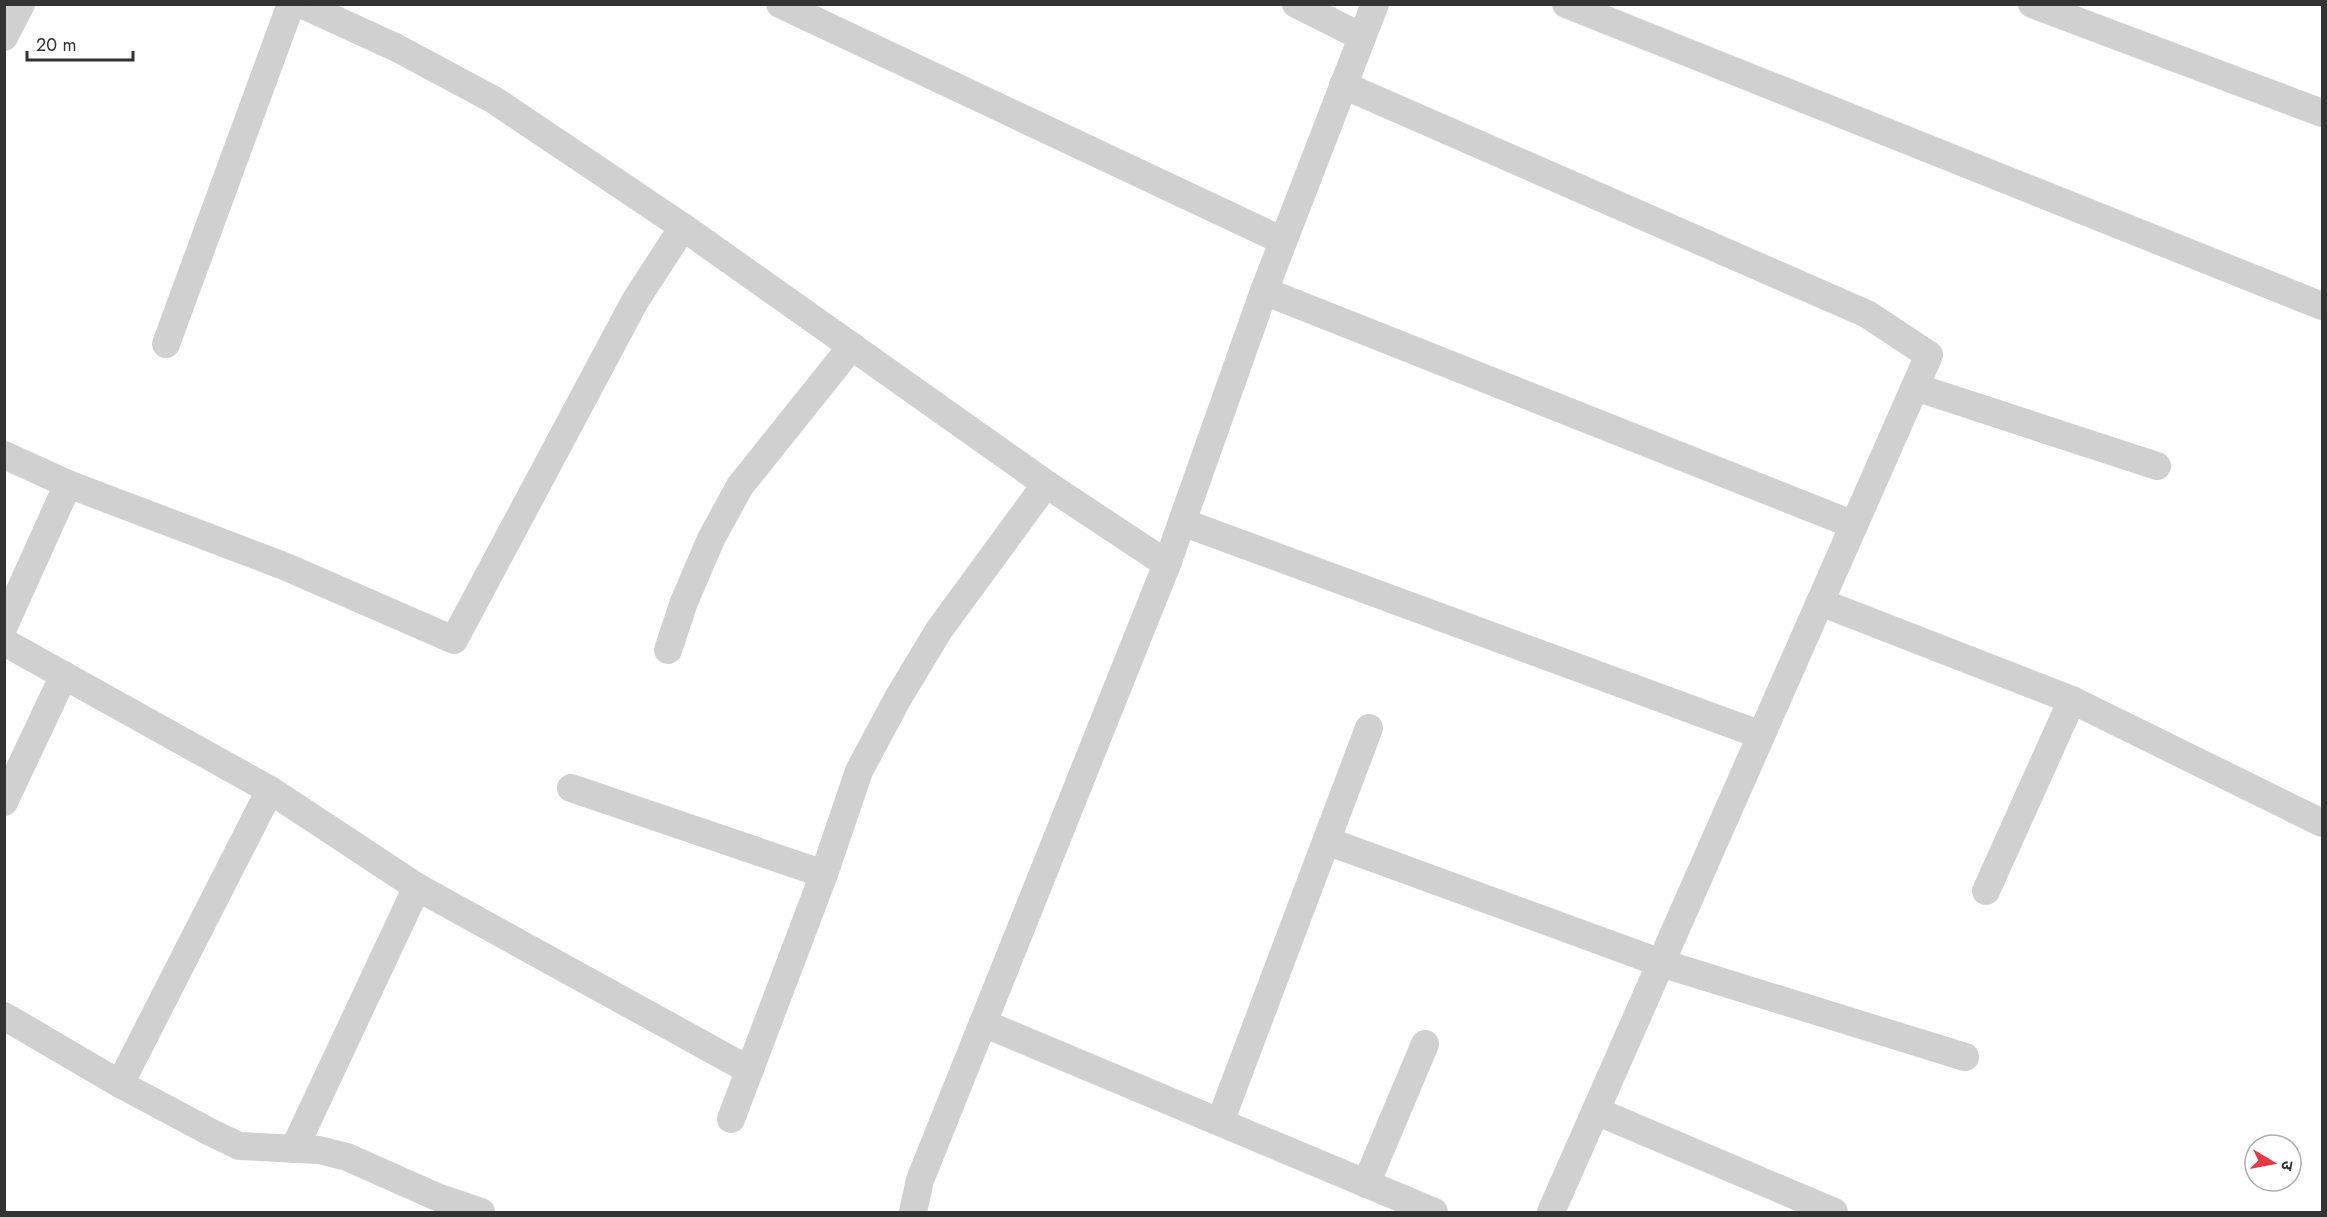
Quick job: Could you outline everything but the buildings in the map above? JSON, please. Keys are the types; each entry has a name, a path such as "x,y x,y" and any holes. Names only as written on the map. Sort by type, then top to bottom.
{"street":[{"path":"4,37 21,4"},
{"path":"166,344 291,4"},
{"path":"300,4 397,48 494,100 683,227 1046,484 1167,564"},
{"path":"780,4 1283,241"},
{"path":"1296,4 1362,38"},
{"path":"913,1212 920,1180 1167,564 1264,291 1376,4"},
{"path":"1566,4 2322,306"},
{"path":"2032,4 2322,113"},
{"path":"1343,86 1867,314 1929,355 1551,1212"},
{"path":"4,455 68,484 284,566 454,640 635,301 683,227"},
{"path":"1264,291 1854,525"},
{"path":"668,650 684,602 711,539 740,486 852,346"},
{"path":"1915,387 2157,466"},
{"path":"4,626 68,484"},
{"path":"731,1119 824,874 859,771 897,698 939,630 1046,484"},
{"path":"1182,522 1761,735"},
{"path":"1820,602 2072,700 2322,822"},
{"path":"4,642 270,790 417,887 749,1070"},
{"path":"4,802 64,675"},
{"path":"1986,891 2072,700"},
{"path":"1220,1122 1369,728"},
{"path":"571,788 824,874"},
{"path":"120,1084 270,790"},
{"path":"1327,841 1661,963 1965,1057"},
{"path":"294,1149 417,887"},
{"path":"4,1016 120,1084 239,1146 319,1150 347,1157 437,1197 481,1212"},
{"path":"983,1023 1434,1212"},
{"path":"1366,1184 1425,1044"},
{"path":"1596,1112 1834,1212"}]}
